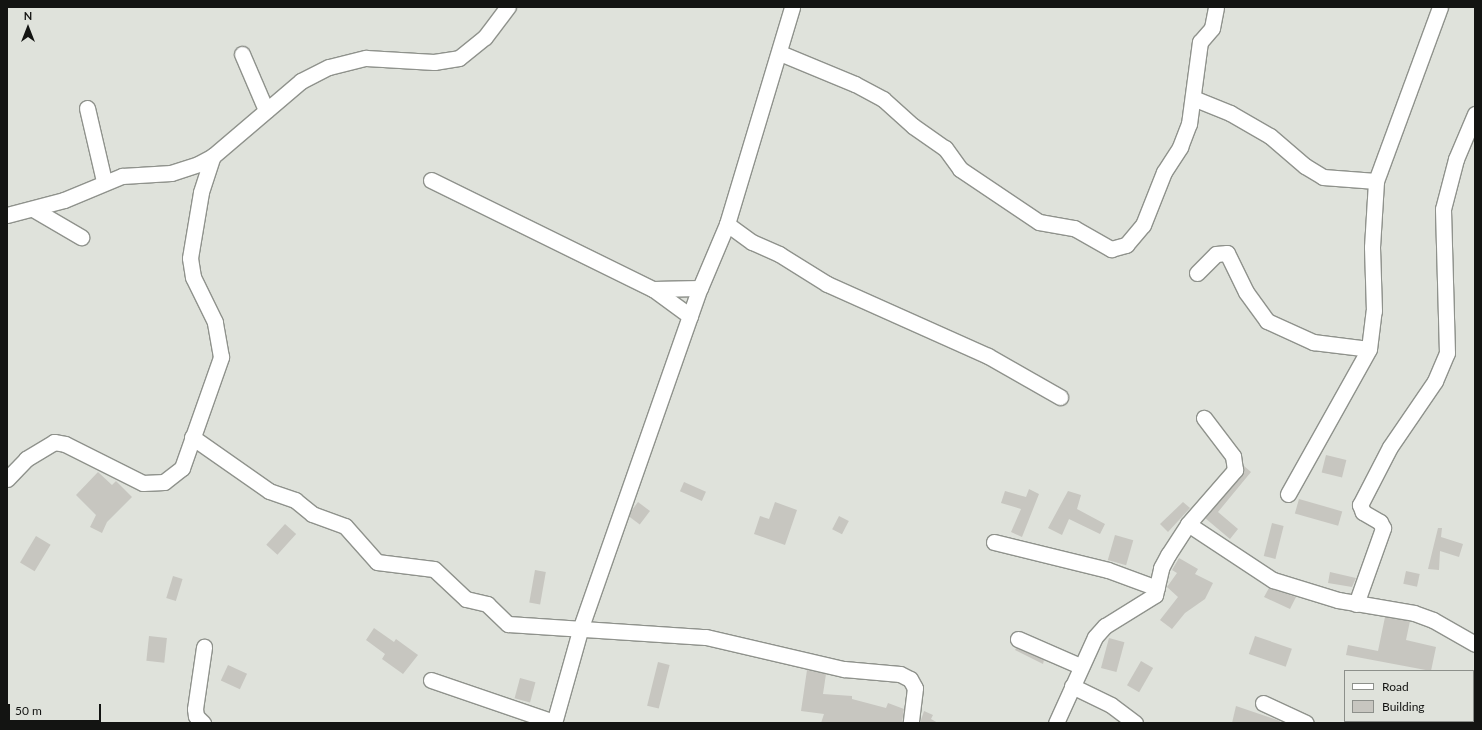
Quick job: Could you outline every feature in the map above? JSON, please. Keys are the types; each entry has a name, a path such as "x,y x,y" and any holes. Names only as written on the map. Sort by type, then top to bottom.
{"street":[{"path":"10,210 33,209 64,200 104,182 134,174 171,173 198,164 213,156 266,110 314,73 350,60 393,58 434,62 459,58 477,45 508,7"},
{"path":"431,680 554,722 582,627 690,316 700,288 728,224 780,53 792,7"},
{"path":"780,53 855,84 883,99 913,126 945,148 960,169 1039,222 1074,228 1111,249 1126,244 1142,225 1164,172 1187,132 1200,42 1215,22 1216,7"},
{"path":"1288,494 1369,349 1374,311 1372,239 1376,181 1440,7"},
{"path":"242,54 266,110"},
{"path":"1193,98 1230,113 1270,136 1305,166 1324,177 1376,181"},
{"path":"87,108 104,182"},
{"path":"1356,604 1383,528 1380,522 1363,512 1360,505 1390,447 1435,382 1447,353 1443,209 1456,159 1475,114"},
{"path":"7,479 26,459 49,444 59,442 143,483 158,484 171,479 182,468 221,357 215,322 190,269 190,247 201,192 209,174 213,156"},
{"path":"198,164 209,174"},
{"path":"431,180 653,289 690,316"},
{"path":"33,209 81,237"},
{"path":"728,224 752,242 779,254 827,284 988,356 1060,397"},
{"path":"1197,273 1216,254 1227,253 1249,297 1268,321 1313,342 1369,349"},
{"path":"653,289 700,288"},
{"path":"1056,723 1080,666 1105,626 1150,599 1157,588 1161,568 1188,524 1235,470 1233,456 1204,418"},
{"path":"192,437 269,491 295,500 312,514 345,526 377,562 434,568 466,599 487,604 508,624 582,627 602,631 657,632 706,637 844,669 900,674 910,679 915,688 911,723"},
{"path":"1188,524 1273,580 1356,604 1414,613 1433,620 1475,644"},
{"path":"994,542 1108,570 1157,588"},
{"path":"1018,639 1080,666"},
{"path":"203,723 196,716 196,709 204,647"},
{"path":"1072,686 1111,705 1135,723"},
{"path":"1263,703 1306,723"}],"building":[{"path":"1326,455 1346,460 1342,478 1322,472"},
{"path":"1244,466 1251,472 1218,512 1238,529 1230,539 1205,518 1242,476"},
{"path":"98,472 112,485 116,481 132,497 107,522 102,533 90,527 96,515 76,495"},
{"path":"684,482 706,492 702,501 680,491"},
{"path":"1029,489 1039,494 1022,537 1011,532 1021,509 1001,503 1005,491 1026,497"},
{"path":"1068,491 1081,495 1077,509 1105,524 1100,534 1069,519 1062,535 1048,528"},
{"path":"1299,499 1342,511 1338,526 1295,513"},
{"path":"638,502 650,511 640,525 628,516"},
{"path":"775,502 797,510 785,545 754,534 760,516 769,519"},
{"path":"1183,502 1190,508 1168,532 1160,524"},
{"path":"839,516 849,521 842,534 832,529"},
{"path":"1272,523 1284,526 1275,559 1264,556"},
{"path":"285,524 296,534 277,555 266,545"},
{"path":"1438,528 1442,528 1441,537 1463,544 1459,557 1440,551 1439,570 1428,569"},
{"path":"1115,535 1133,540 1126,565 1108,560"},
{"path":"36,536 51,545 35,571 20,563"},
{"path":"1179,558 1198,569 1195,574 1213,583 1205,599 1185,613 1172,629 1160,620 1178,597 1167,587 1177,573 1172,570"},
{"path":"535,570 546,572 540,604 529,602"},
{"path":"1406,571 1420,574 1417,587 1403,584"},
{"path":"1330,572 1356,578 1352,587 1328,583"},
{"path":"173,576 183,579 176,601 166,598"},
{"path":"1269,588 1296,597 1290,609 1264,597"},
{"path":"1385,617 1410,621 1406,640 1436,647 1431,670 1346,655 1348,645 1378,651"},
{"path":"374,628 394,642 396,639 418,655 403,674 382,659 385,654 366,640"},
{"path":"149,636 167,638 164,663 146,661"},
{"path":"1255,636 1292,649 1286,667 1249,654"},
{"path":"1109,638 1124,642 1116,672 1101,668"},
{"path":"1016,648 1044,660 1043,664 1015,650"},
{"path":"1141,661 1153,668 1139,692 1127,685"},
{"path":"658,662 670,665 659,709 647,706"},
{"path":"228,665 247,674 240,689 221,680"},
{"path":"807,670 826,674 823,694 852,696 852,699 886,708 888,703 904,709 902,723 821,723 824,714 801,711"},
{"path":"520,678 535,682 530,702 515,698"},
{"path":"1236,706 1280,721 1279,723 1232,723"},
{"path":"924,711 933,715 931,719 938,723 920,723"}]}
